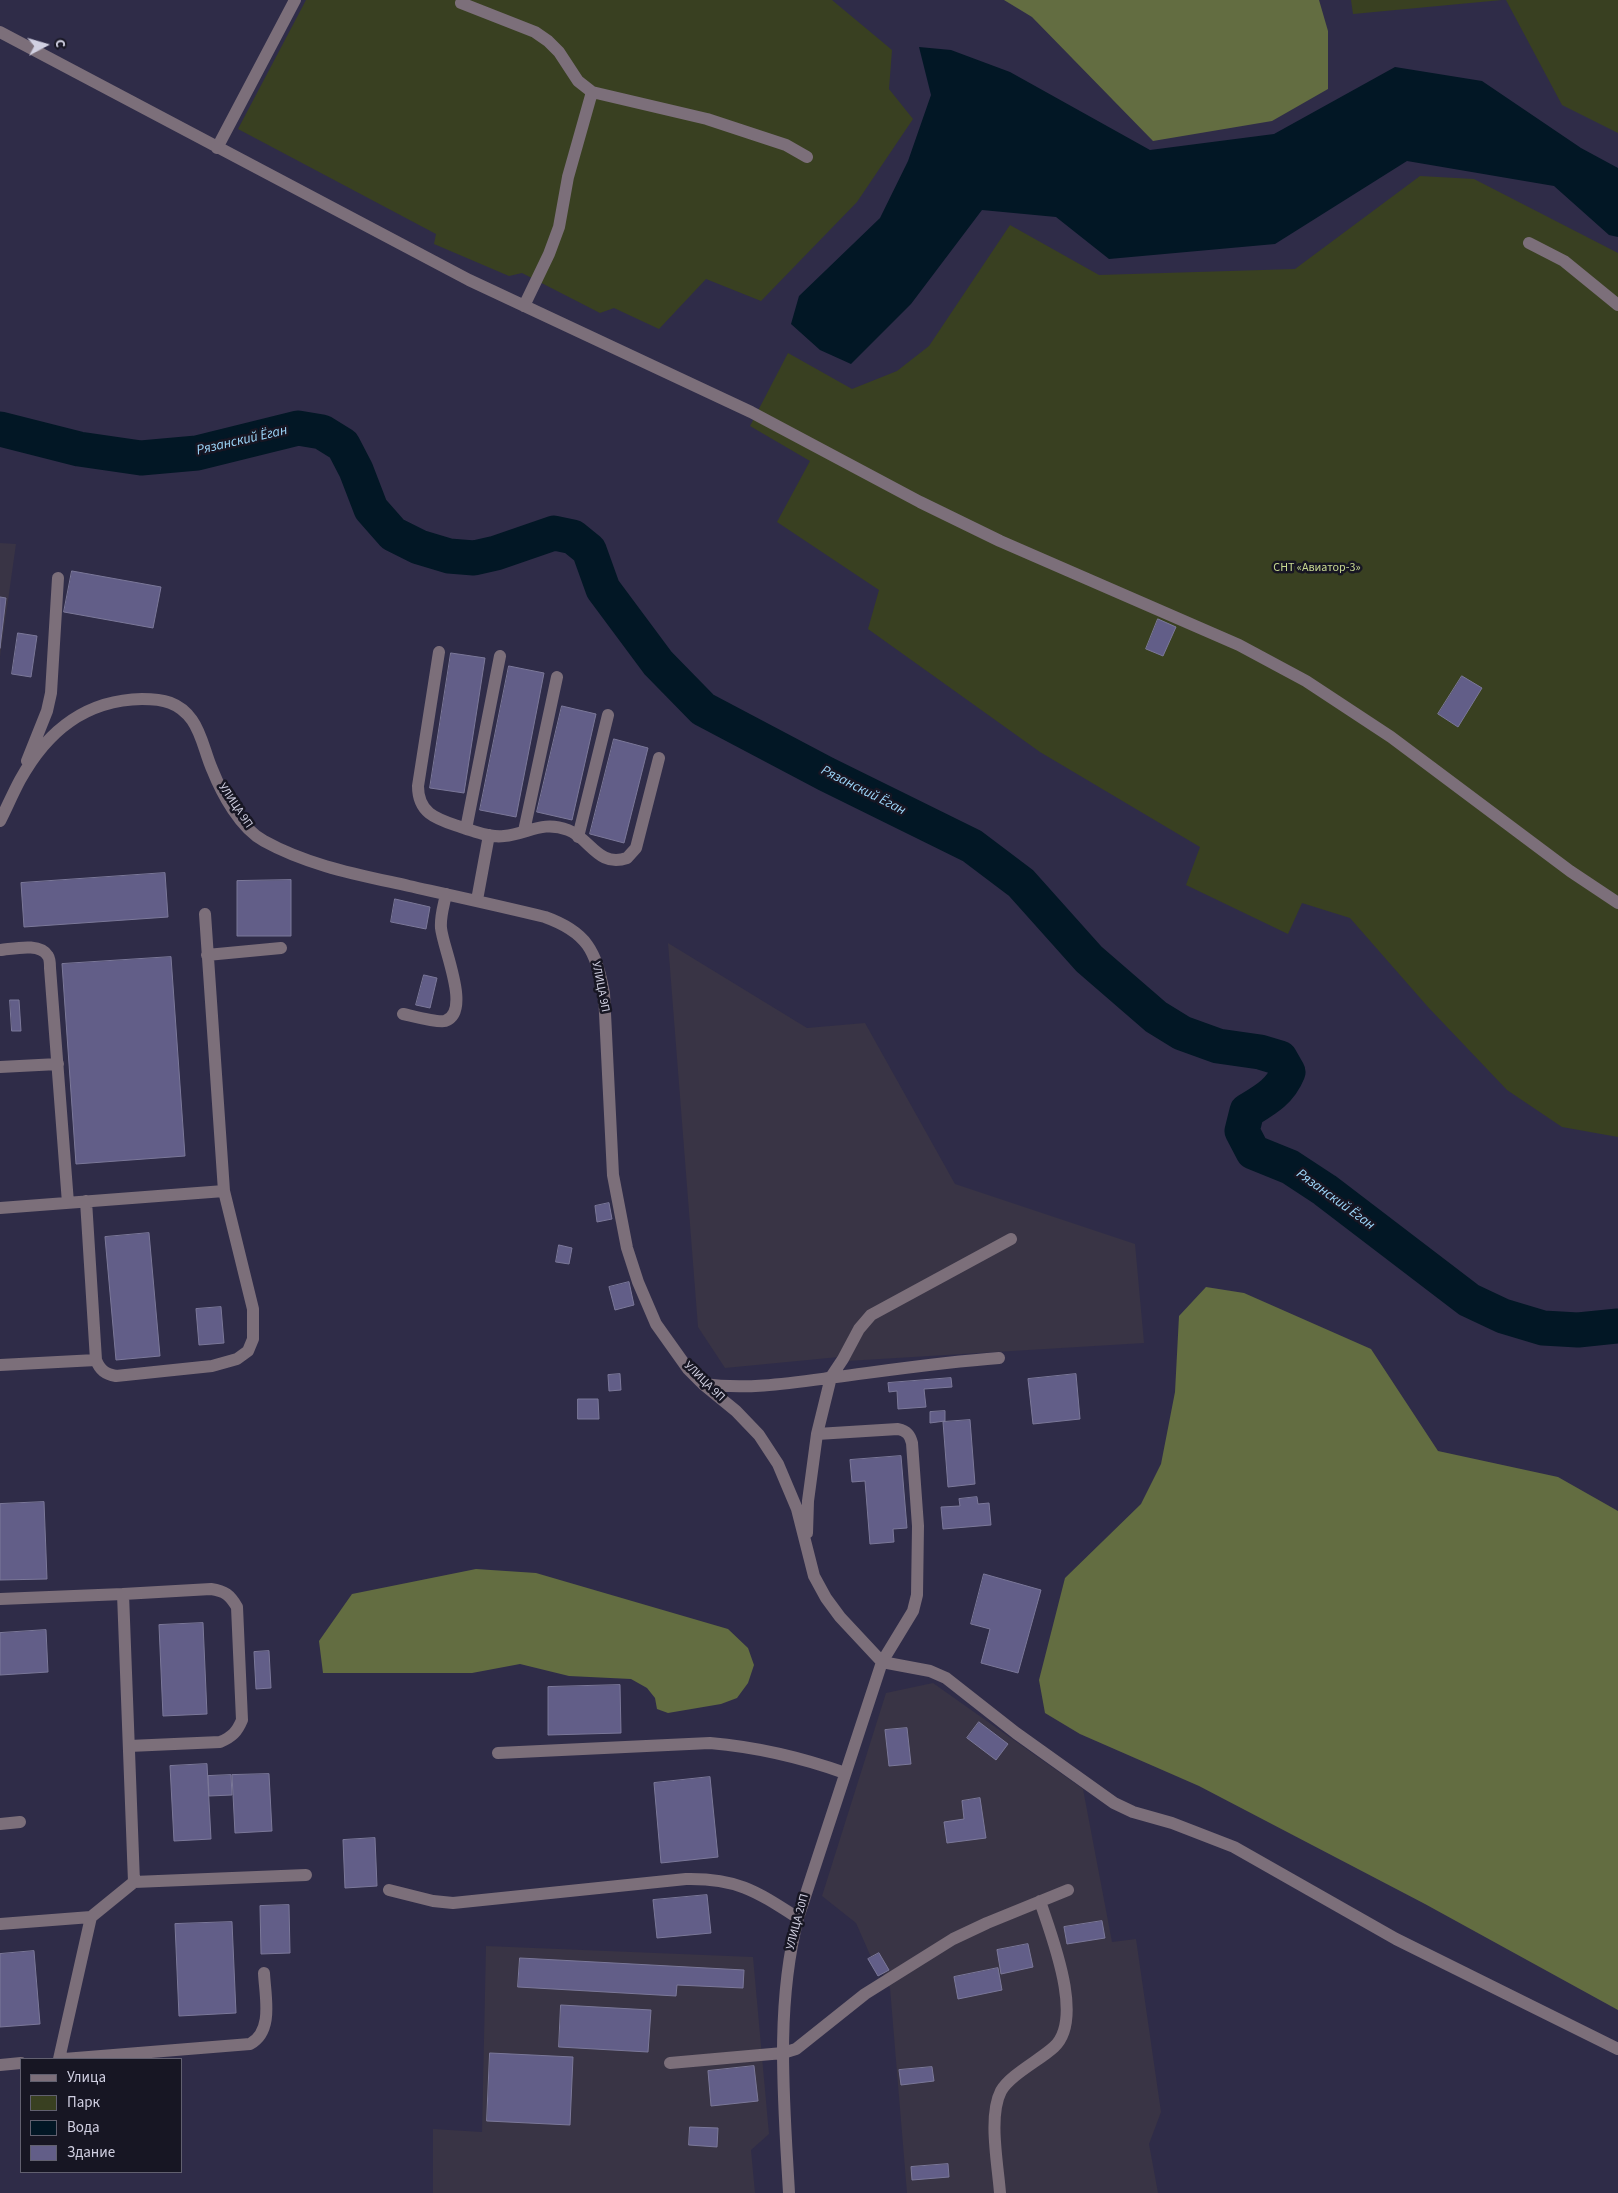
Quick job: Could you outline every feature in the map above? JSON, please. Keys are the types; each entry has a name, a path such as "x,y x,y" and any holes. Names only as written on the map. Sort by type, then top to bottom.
{"street":[{"path":"217,148 295,0"},
{"path":"461,4 535,32 560,52 578,81 592,92 706,119 786,145 807,157"},
{"path":"0,32 469,280 751,412 920,502 1000,541 1239,645 1306,681 1391,737 1570,871 1618,903"},
{"path":"524,306 549,254 558,227 568,176 592,92"},
{"path":"1530,242 1564,261 1618,305"},
{"path":"20,779 47,711 51,693 58,578"},
{"path":"439,652 418,786 418,797 422,808 430,815 466,829 489,835 504,836 545,826 570,830 595,853 605,858 623,859 632,854 636,848 659,758"},
{"path":"466,829 500,656"},
{"path":"524,831 557,678"},
{"name":"УЛИЦА 9П","path":"0,821 20,779 48,740 63,724 79,714 98,706 132,700 162,699 180,707 193,721 212,769 229,802 245,824 262,840 287,853 330,868 477,900 560,922 576,931 588,944 598,965 606,1016 613,1175 628,1248 638,1282 656,1324 688,1368 703,1384 736,1411 759,1435 778,1464 797,1509 806,1552 814,1576 826,1598 840,1617 882,1662"},
{"path":"578,837 608,715"},
{"path":"477,900 489,835"},
{"path":"404,1014 442,1022 450,1018 456,1011 458,999 456,987 443,943 441,926 446,894"},
{"path":"86,1201 96,1360 100,1369 116,1376 212,1366 238,1359 248,1351 253,1339 252,1309 224,1191 205,914"},
{"path":"0,950 32,948 41,950 48,956 68,1203"},
{"path":"207,955 281,948"},
{"path":"0,1067 58,1064"},
{"path":"0,1208 224,1191"},
{"path":"806,1552 808,1501 817,1434 831,1378 859,1328 871,1315 1012,1239"},
{"path":"703,1384 738,1388 776,1385 947,1362 999,1358"},
{"path":"0,1365 96,1360"},
{"name":"УЛИЦА 20П","path":"789,2193 783,2053 787,1970 798,1918 882,1662 913,1611 917,1595 918,1526 910,1436 906,1431 898,1429 817,1434"},
{"path":"0,1599 211,1589 221,1591 230,1596 237,1607 242,1720 238,1731 231,1738 220,1742 129,1746"},
{"path":"123,1594 134,1882"},
{"path":"882,1662 930,1671 946,1678 1090,1786 1133,1812 1189,1829 1234,1847 1396,1939 1618,2049"},
{"path":"498,1753 710,1743 737,1746 812,1762 845,1774"},
{"path":"0,1824 20,1822"},
{"path":"0,1924 91,1918 134,1882 306,1876"},
{"path":"389,1890 433,1901 453,1903 686,1879 708,1879 737,1884 757,1891 798,1918"},
{"path":"670,2063 783,2053 796,2049 865,1994 953,1939 1068,1890"},
{"path":"1000,2193 995,2124 996,2105 1002,2090 1009,2082 1058,2044 1067,2013 1061,1964 1040,1901"},
{"path":"59,2058 91,1918"},
{"path":"76,2058 250,2044 257,2040 263,2032 265,2023 264,1973"},
{"path":"0,2065 20,2063"}],"shaded area":[{"path":"0,543 16,544 0,657"},
{"path":"668,943 807,1028 865,1023 955,1184 1135,1244 1144,1343 847,1361 839,1357 725,1368 698,1327"},
{"path":"933,1683 1083,1789 1112,1942 1136,1939 1161,2112 1149,2144 1158,2193 907,2193 890,1988 883,1974 878,1976 868,1959 871,1957 856,1923 822,1896 886,1693"},
{"path":"486,1946 753,1957 769,2134 751,2150 755,2193 433,2193 433,2129 482,2132"}],"green space":[{"path":"306,0 832,0 892,50 889,89 913,119 857,202 761,301 706,279 659,329 614,308 600,313 522,273 509,276 434,244 436,234 238,129"},
{"path":"1004,0 1319,0 1328,31 1328,89 1272,121 1153,141 1032,17"},
{"path":"1351,0 1502,0 1353,14"},
{"path":"1506,0 1618,0 1618,133 1562,105"},
{"name":"СНТ «Авиатор-3»","path":"1420,176 1474,179 1618,253 1618,1137 1562,1127 1507,1090 1428,1007 1350,918 1302,903 1288,934 1186,885 1200,847 1040,752 868,629 879,590 777,522 810,461 750,426 788,353 852,389 897,371 929,346 1010,225 1099,275 1295,269"},
{"path":"1206,1287 1244,1293 1371,1349 1438,1451 1558,1477 1618,1511 1618,2010 1425,1904 1199,1786 1080,1734 1045,1713 1039,1680 1065,1578 1141,1504 1161,1464 1175,1392 1179,1316"},
{"path":"476,1569 536,1573 728,1629 748,1648 754,1665 748,1683 737,1698 721,1704 668,1713 657,1709 655,1698 647,1688 631,1679 569,1676 520,1664 472,1673 323,1673 319,1641 352,1594"}],"water":[{"path":"919,47 951,50 1010,72 1150,150 1274,134 1395,67 1482,81 1581,148 1618,168 1618,237 1609,235 1554,186 1407,161 1275,244 1109,259 1056,217 982,210 911,304 851,364 820,350 791,324 799,296 880,218 908,161 931,95"}],"building":[{"path":"72,571 161,587 153,628 64,612"},
{"path":"0,597 6,598 0,648"},
{"path":"1158,619 1176,627 1163,656 1146,649"},
{"path":"18,633 37,636 31,677 12,674"},
{"path":"451,653 485,658 464,793 430,788"},
{"path":"509,666 544,673 516,817 480,810"},
{"path":"1462,676 1482,688 1458,727 1438,714"},
{"path":"562,706 596,714 572,820 537,812"},
{"path":"614,739 648,748 624,843 590,834"},
{"path":"165,873 168,917 24,927 21,883"},
{"path":"291,880 291,936 237,936 237,881"},
{"path":"395,899 430,907 426,929 391,922"},
{"path":"171,957 185,1156 76,1164 62,964"},
{"path":"424,975 437,978 430,1008 416,1005"},
{"path":"10,1000 19,1000 21,1031 12,1031"},
{"path":"609,1203 612,1219 597,1222 595,1206"},
{"path":"149,1233 160,1356 116,1360 105,1237"},
{"path":"559,1245 572,1248 569,1264 556,1262"},
{"path":"629,1282 634,1305 615,1310 609,1287"},
{"path":"221,1307 224,1343 199,1345 196,1309"},
{"path":"620,1374 621,1390 609,1391 608,1375"},
{"path":"1076,1374 1080,1419 1033,1424 1028,1379"},
{"path":"951,1378 952,1387 924,1389 926,1407 898,1409 897,1391 889,1392 888,1383"},
{"path":"578,1399 598,1399 599,1419 578,1419"},
{"path":"945,1411 945,1421 930,1423 930,1412"},
{"path":"970,1420 975,1484 948,1487 943,1422"},
{"path":"901,1456 907,1528 893,1529 894,1542 870,1544 865,1481 852,1482 850,1460"},
{"path":"977,1497 978,1504 989,1503 991,1525 943,1529 941,1507 960,1506 959,1499"},
{"path":"44,1502 47,1579 0,1580 0,1504"},
{"path":"984,1574 1041,1590 1018,1673 981,1663 990,1629 971,1624"},
{"path":"203,1623 207,1714 163,1716 159,1625"},
{"path":"46,1630 48,1672 0,1675 0,1633"},
{"path":"269,1651 271,1688 256,1689 254,1652"},
{"path":"620,1685 621,1733 548,1735 548,1687"},
{"path":"979,1722 1008,1744 996,1760 967,1738"},
{"path":"907,1728 911,1764 889,1766 885,1730"},
{"path":"207,1764 211,1839 174,1841 170,1766"},
{"path":"269,1774 272,1831 235,1833 232,1775"},
{"path":"231,1775 232,1795 209,1796 208,1776"},
{"path":"710,1777 718,1857 661,1863 654,1783"},
{"path":"980,1798 986,1838 947,1843 944,1822 964,1819 962,1801"},
{"path":"375,1838 377,1886 345,1888 343,1840"},
{"path":"707,1895 711,1933 657,1938 653,1900"},
{"path":"289,1905 290,1953 261,1954 260,1906"},
{"path":"1102,1921 1105,1938 1067,1944 1064,1927"},
{"path":"232,1922 236,2013 179,2016 175,1924"},
{"path":"1028,1944 1033,1967 1001,1974 997,1950"},
{"path":"34,1951 40,2024 0,2027 0,1954"},
{"path":"879,1953 889,1970 878,1976 868,1959"},
{"path":"520,1958 744,1970 743,1988 677,1985 676,1996 518,1987"},
{"path":"998,1968 1002,1990 958,1999 954,1977"},
{"path":"561,2005 651,2010 648,2052 559,2047"},
{"path":"490,2053 573,2057 570,2125 487,2121"},
{"path":"754,2066 758,2101 711,2106 708,2071"},
{"path":"932,2067 934,2081 901,2085 899,2070"},
{"path":"690,2127 718,2128 717,2147 689,2145"},
{"path":"948,2164 949,2177 912,2180 911,2167"}],"waterway":[{"name":"Рязанский Ёган","path":"0,429 79,449 141,458 197,453 298,428 322,432 343,445 356,470 371,509 393,534 419,547 449,556 474,558 496,553 554,533 573,537 589,550 603,589 658,663 703,709 826,774 972,846 1021,883 1089,959 1156,1017 1182,1033 1218,1046 1260,1052 1280,1058 1288,1072 1285,1079 1271,1095 1247,1111 1242,1131 1253,1152 1290,1167 1325,1190 1469,1300 1503,1316 1543,1328 1578,1330 1618,1326"}]}
